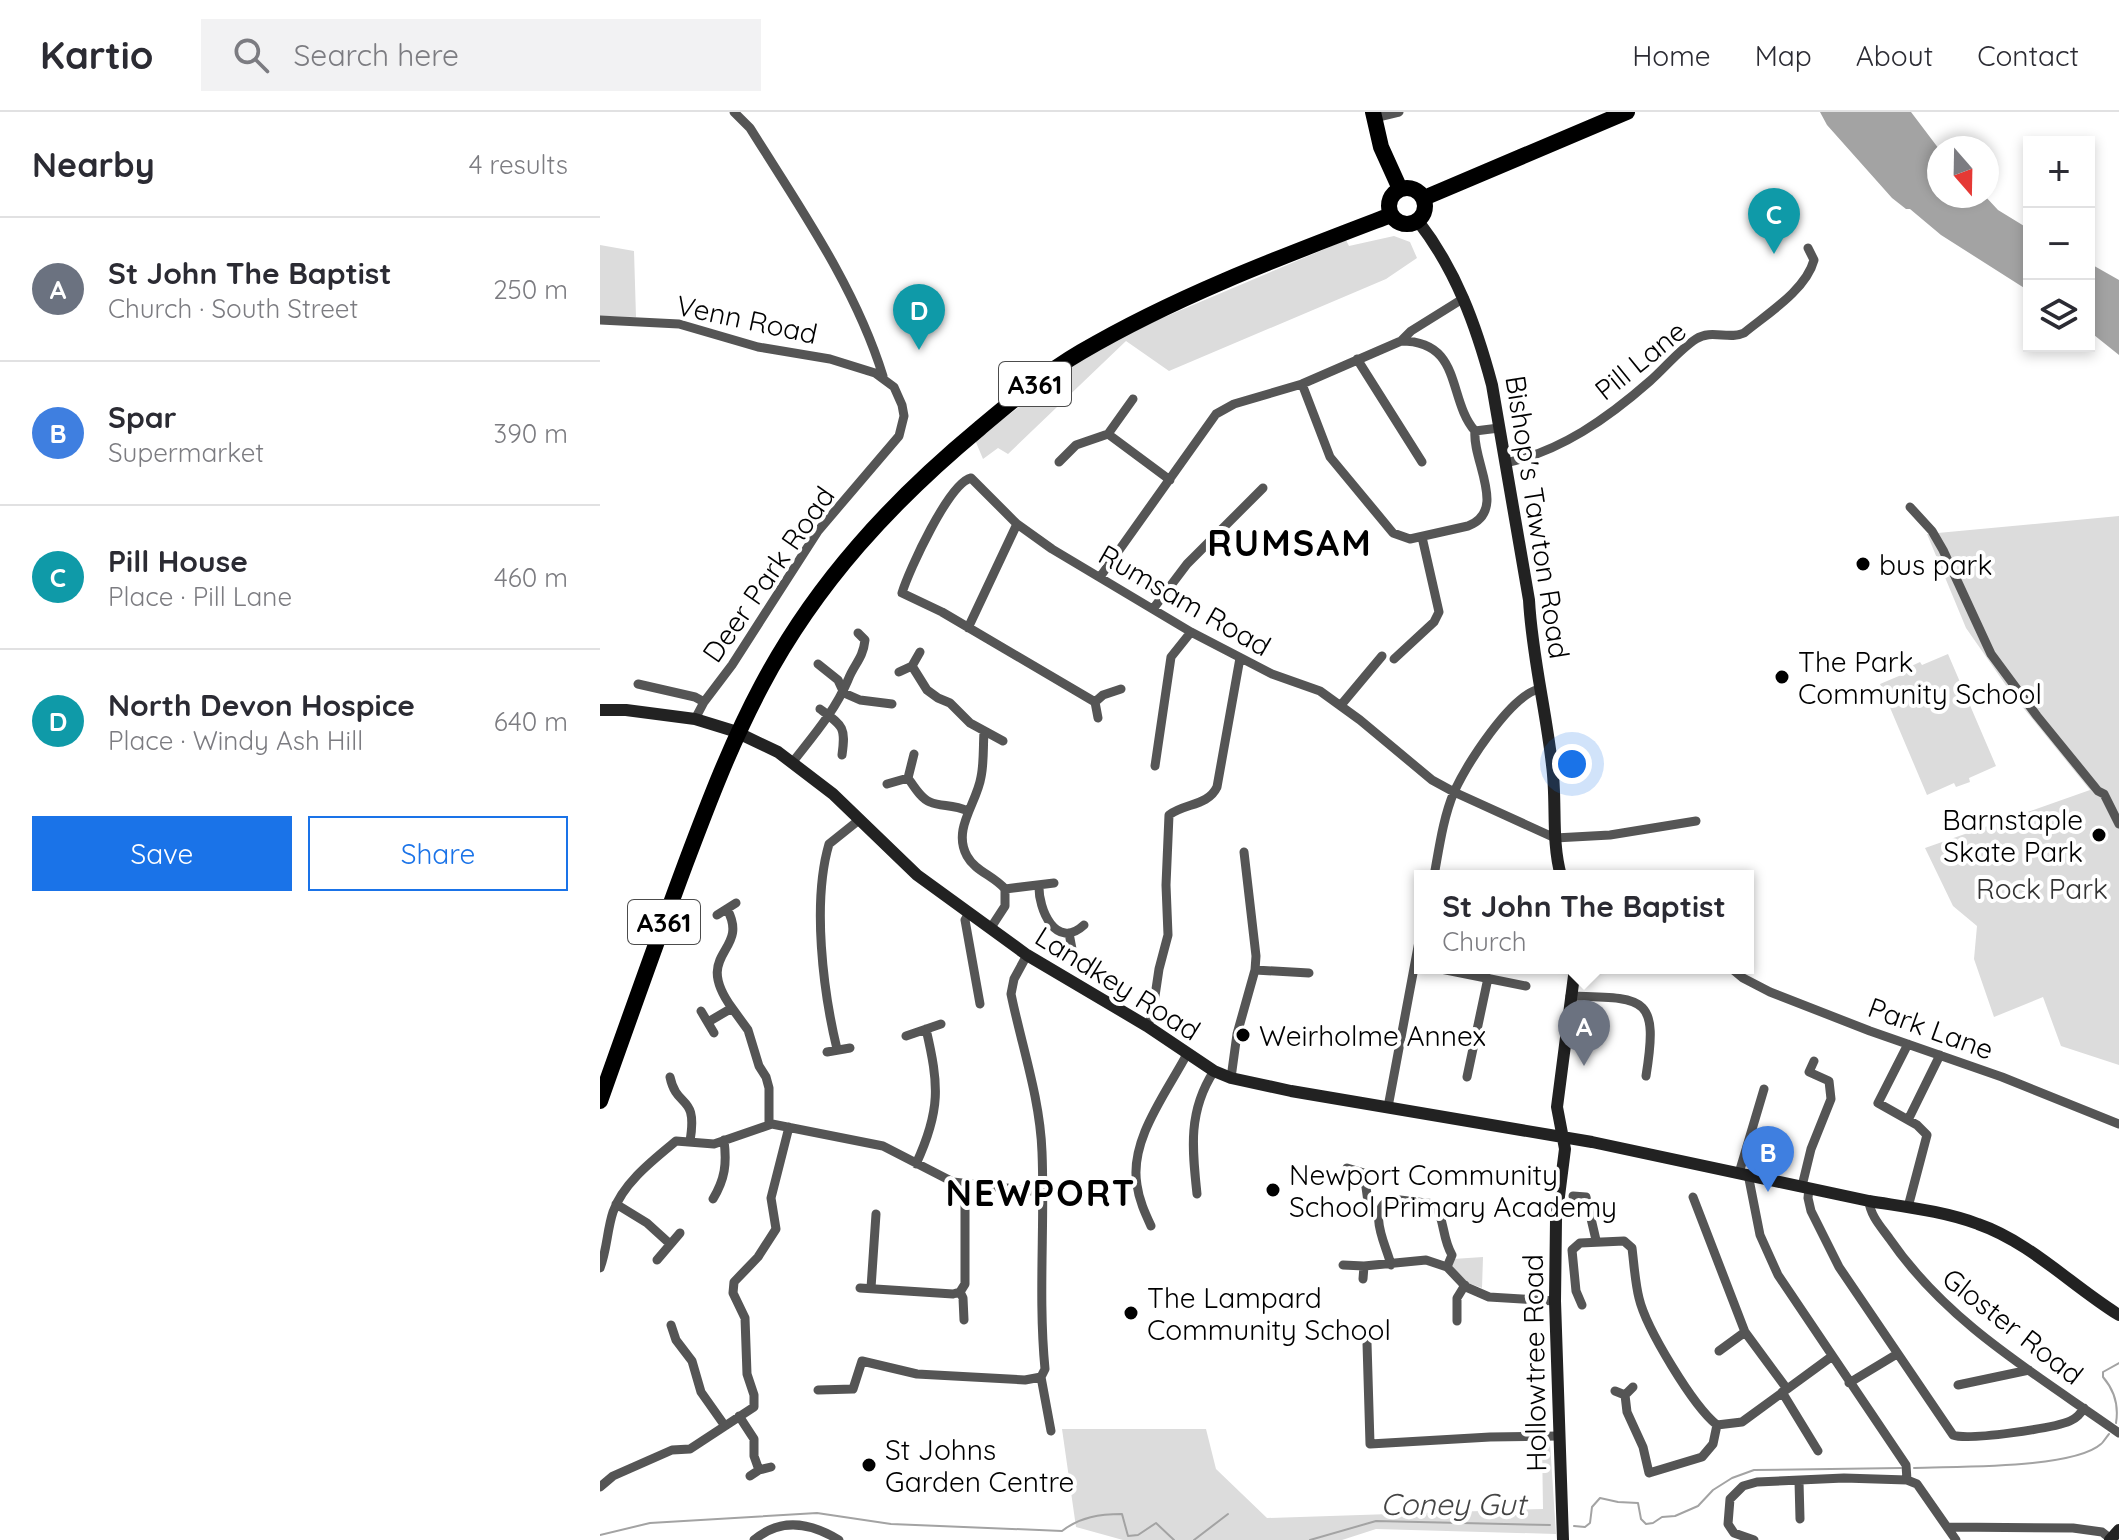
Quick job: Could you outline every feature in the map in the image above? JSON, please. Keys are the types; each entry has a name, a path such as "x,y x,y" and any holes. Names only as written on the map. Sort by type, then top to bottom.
{"highway":[{"path":"1424,198 1627,112"},
{"path":"1373,115 1381,147 1400,189"},
{"path":"1411,188 1424,198 1424,213 1418,221 1400,223 1391,215 1391,197 1400,189 1411,188"},
{"name":"A361","path":"600,1101 651,956 733,744 763,683 789,640 823,588 863,539 921,478 1023,392 1079,353 1161,309 1391,215"}],"street":[{"name":"Deer Park Road","path":"695,719 818,531 899,436 904,416 896,389 883,376 858,308 822,242 750,128 734,112"},
{"path":"1373,115 1399,112"},
{"name":"Bishop's Tawton Road","path":"1418,221 1435,243 1464,298 1484,351 1529,600 1530,633 1553,766 1555,838 1560,870"},
{"name":"Pill Lane","path":"1505,463 1570,440 1642,388 1695,339 1744,333 1808,274 1814,260 1808,248"},
{"path":"1100,577 1216,414 1234,404 1302,384 1401,341 1411,331 1464,298"},
{"name":"Venn Road","path":"600,320 679,324 758,347 830,359 883,376"},
{"path":"1302,384 1330,457 1393,533 1407,539 1473,525 1487,511 1488,502 1474,442 1475,431 1466,419 1453,375 1445,362 1430,347 1401,341"},
{"path":"1357,359 1422,462"},
{"path":"1059,462 1076,445 1111,436 1133,399"},
{"path":"1475,431 1499,428"},
{"path":"1111,436 1170,480"},
{"name":"Rumsam Road","path":"968,628 902,593 949,496 964,480 971,478 1017,524 1052,549 1240,658 1272,674 1320,691 1413,765 1454,792 1555,838"},
{"path":"1153,609 1187,564 1263,488"},
{"path":"1910,507 1932,531 1943,550 1991,654 2037,716 2098,791 2104,794 2119,824"},
{"path":"1017,524 968,628 1095,702 1098,718"},
{"path":"1394,659 1434,622 1439,612 1422,537"},
{"path":"1155,766 1162,752 1171,657 1191,632"},
{"path":"792,763 824,712 844,693 848,677 863,656 865,640 858,633"},
{"path":"899,672 912,666 920,652"},
{"path":"1341,705 1382,656"},
{"path":"1147,1026 1152,1016 1168,935 1166,885 1169,815 1176,809 1213,796 1240,658"},
{"path":"1046,672 1052,661"},
{"path":"818,664 838,680 844,693 860,700 892,704"},
{"path":"912,666 927,690 950,703 970,723 1003,741"},
{"path":"638,684 695,697 704,702"},
{"path":"1095,702 1103,695 1121,689"},
{"path":"1435,870 1454,792 1512,707 1523,696 1539,689"},
{"path":"600,710 626,710 695,719"},
{"path":"824,712 845,734 842,755"},
{"name":"Landkey Road","path":"695,719 760,742 792,763 833,794 917,875 990,929 1214,1071 1231,1078 1313,1095 1563,1137 1979,1224 2010,1239 2119,1315"},
{"path":"984,732 978,793 963,829 962,842 967,857 1005,889 1054,883"},
{"path":"908,778 914,754"},
{"path":"908,778 930,803 956,805 968,811"},
{"path":"887,784 908,778"},
{"path":"850,1048 832,1050 821,889 829,844 859,820"},
{"path":"1555,838 1610,835 1696,821"},
{"path":"1231,1078 1241,1014 1255,970 1256,938 1244,852"},
{"path":"1039,885 1043,915 1052,926 1076,933 1084,925"},
{"path":"990,929 1005,906 1005,889"},
{"path":"717,915 731,906 733,933 715,970 719,989 748,1030 759,1066 766,1077 769,1124"},
{"path":"969,913 965,920 980,1004"},
{"path":"1069,933 1072,949"},
{"path":"1027,955 1014,979 1011,994 1035,1097 1042,1153 1040,1302 1045,1369 1041,1377 1051,1431"},
{"path":"1255,970 1309,973"},
{"path":"1388,1107 1415,974"},
{"path":"1467,974 1526,986"},
{"name":"Hollowtree Road","path":"1563,1540 1555,1301 1556,1220 1565,1149 1557,1107 1574,974"},
{"name":"Park Lane","path":"1738,974 1770,992 2119,1124"},
{"path":"1467,1077 1488,978"},
{"path":"1570,996 1620,998 1643,1007 1651,1023 1646,1076"},
{"path":"708,1022 732,1008"},
{"path":"701,1011 714,1033"},
{"path":"906,1036 941,1024"},
{"path":"916,1164 924,1146 937,1090 926,1029"},
{"path":"1908,1044 1878,1103 1924,1130 1927,1135 1908,1207"},
{"path":"1151,1226 1137,1183 1136,1165 1145,1132 1187,1054"},
{"path":"1908,1120 1940,1055"},
{"path":"1814,1061 1809,1072 1829,1081 1831,1099 1811,1149 1805,1187 1809,1206 1839,1267 1948,1431 1956,1437 1970,1437 2058,1425 2076,1418 2084,1408"},
{"path":"1197,1194 1194,1165 1196,1108 1201,1091 1214,1071"},
{"path":"670,1077 670,1092 690,1107 693,1115 690,1141"},
{"path":"1764,1089 1744,1174 1765,1248 1778,1275 1831,1357 1906,1465 1907,1480"},
{"path":"600,1268 616,1204 634,1179 665,1150 676,1141 714,1144 769,1124 883,1146 953,1182 1041,1192"},
{"path":"600,1487 613,1476 672,1450 690,1449 754,1407 747,1374 745,1318 733,1293 734,1282 758,1257 776,1229 771,1198 786,1126"},
{"path":"713,1199 723,1183 727,1161 724,1140"},
{"path":"1347,1168 1364,1173 1369,1209 1378,1212"},
{"path":"964,1320 960,1292 965,1284 965,1183"},
{"path":"1573,1196 1586,1197 1596,1240"},
{"path":"1693,1197 1745,1332 1818,1451"},
{"path":"1391,1265 1378,1212 1391,1199 1435,1204 1442,1216 1443,1236 1452,1255 1447,1267"},
{"name":"Gloster Road","path":"1869,1201 1877,1221 1927,1289 1962,1320 2119,1433"},
{"path":"616,1204 647,1223 669,1243"},
{"path":"876,1214 866,1288 960,1292"},
{"path":"657,1260 680,1233"},
{"path":"1582,1305 1576,1291 1572,1250 1580,1243 1596,1240 1624,1241 1632,1248 1639,1300 1669,1362 1701,1411 1717,1425 1742,1422 1831,1357"},
{"path":"1343,1265 1391,1265 1426,1260 1447,1267 1465,1285 1489,1297 1555,1301"},
{"path":"1363,1279 1364,1266"},
{"path":"1457,1321 1457,1298 1465,1285"},
{"path":"671,1325 672,1342 692,1361 701,1392 725,1426"},
{"path":"1719,1351 1745,1332"},
{"path":"1367,1343 1370,1444 1559,1436"},
{"path":"818,1390 853,1389 864,1350"},
{"path":"1849,1383 1897,1354"},
{"path":"862,1361 917,1374 1025,1380 1041,1377"},
{"path":"1958,1385 2029,1370"},
{"path":"1633,1387 1620,1393 1643,1447 1645,1474 1702,1457 1710,1451 1717,1425"},
{"path":"739,1416 754,1439 754,1456 759,1470"},
{"path":"750,1476 771,1467"},
{"path":"1754,1540 1730,1529 1727,1511 1730,1499 1743,1486 1757,1482 1844,1478 1907,1480 1917,1484 1956,1540"},
{"path":"1799,1481 1800,1519"},
{"path":"754,1540 770,1529 797,1524 820,1529 839,1540"},
{"path":"1948,1527 2073,1528 2096,1530 2110,1540 2119,1530"}],"green space":[{"path":"1394,236 1410,242 1417,258 1386,279 1169,371 1126,341 1008,454 998,448 983,459 975,440 1083,359 1141,327 1346,240 1349,246"},
{"path":"600,245 634,251 636,317 600,316"},
{"name":"Rock Park","path":"2119,516 2119,1065 2061,1046 2043,997 1994,1017 1974,959 1977,926 1953,906 1925,848 2090,790 2012,694 1966,628 1927,534"},
{"path":"1948,654 1996,766 1969,778 1970,782 1956,787 1954,783 1927,795 1880,684 1906,673 1905,669 1920,662 1922,665"},
{"path":"1483,1257 1482,1288 1468,1283 1452,1267 1453,1259"},
{"path":"1062,1429 1206,1429 1216,1469 1267,1518 1543,1509 1542,1443 1550,1443 1556,1534 1376,1529 1342,1540 1123,1540 1076,1527"}],"shaded area":[{"path":"1820,112 1911,112 1929,136 1927,208 1996,208 2023,225 2023,287 1941,235 1892,198 1827,125"},
{"path":"2095,266 2119,280 2119,355 2095,336"}],"waterway":[{"name":"Coney Gut","path":"2116,1423 2115,1398 2103,1372 2119,1363"},
{"name":"Coney Gut","path":"1914,1468 2012,1465 2066,1458 2102,1444 2109,1434"},
{"name":"Coney Gut","path":"1574,1526 1585,1527 1590,1523 1592,1507 1600,1498 1638,1503 1641,1519 1646,1524 1653,1523 1662,1517 1675,1516 1698,1506 1713,1490 1732,1478 1754,1470 1901,1468"},
{"path":"600,1535 650,1523 817,1513 891,1524 1062,1531 1090,1517 1122,1514 1128,1536 1138,1535 1156,1523 1174,1540"},
{"path":"1194,1540 1228,1514"},
{"name":"Coney Gut","path":"1310,1540 1376,1521 1550,1525"}],"place":[{"name":"Pill House","path":"1774,254"},
{"name":"North Devon Hospice","path":"919,350"},
{"name":"bus park","path":"1863,564"},
{"name":"The Park Community School","path":"1782,677"},
{"name":"Barnstaple Skate Park","path":"2099,835"},
{"name":"Weirholme Annex","path":"1243,1035"},
{"name":"St John The Baptist","path":"1584,1066"},
{"name":"Newport Community School Primary Academy","path":"1273,1190"},
{"name":"Spar","path":"1768,1192"},
{"name":"The Lampard Community School","path":"1131,1313"},
{"name":"St Johns Garden Centre","path":"869,1465"}],"district":[{"name":"RUMSAM","path":"1290,542"},
{"name":"NEWPORT","path":"1041,1192"}]}
